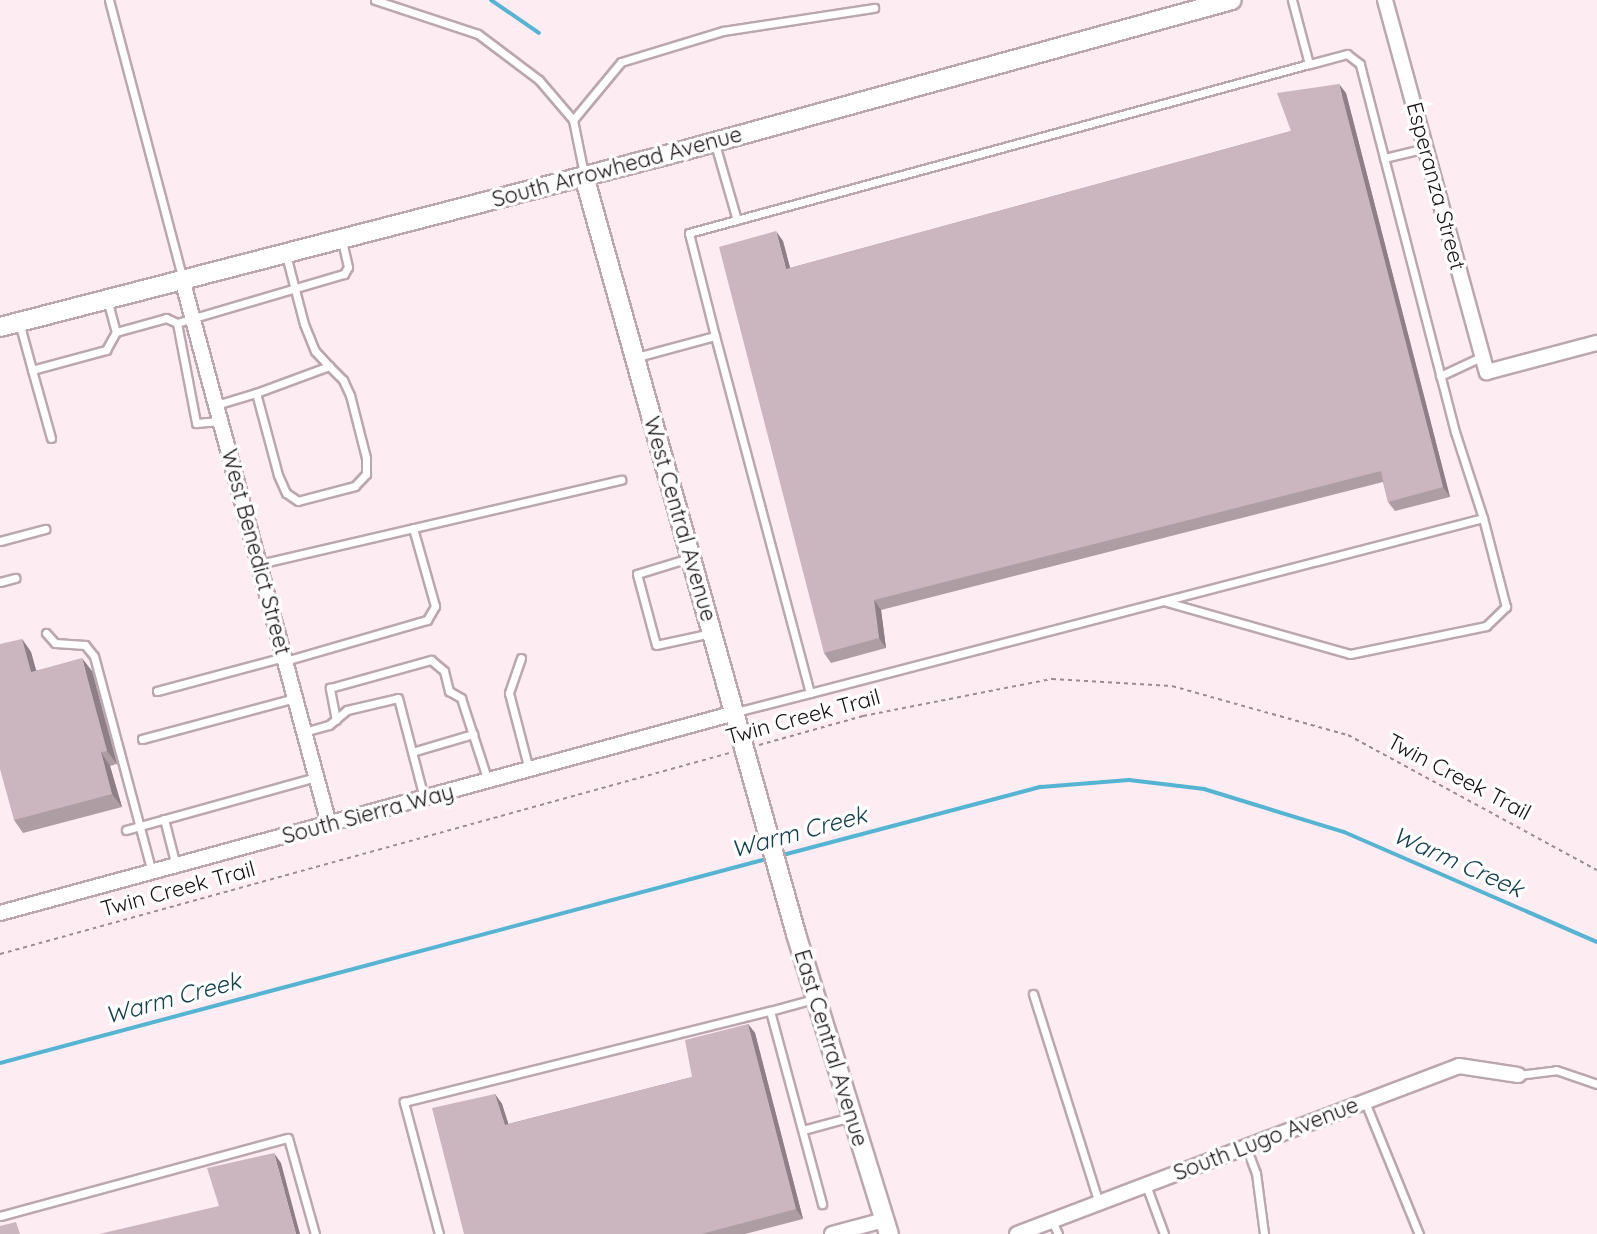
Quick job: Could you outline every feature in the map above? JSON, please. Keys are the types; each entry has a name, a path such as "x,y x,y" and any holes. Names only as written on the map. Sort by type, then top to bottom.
{"street":[{"name":"South Arrowhead Avenue","path":"0,327 714,142 1232,0"},
{"name":"Esperanza Street","path":"1385,0 1487,372 1597,343"},
{"name":"West Central Avenue","path":"584,176 776,862"},
{"name":"West Benedict Street","path":"182,279 329,824"},
{"name":"South Sierra Way","path":"0,913 735,713"},
{"name":"East Central Avenue","path":"776,862 887,1227"},
{"name":"South Lugo Avenue","path":"1017,1234 1055,1227 1099,1203 1459,1066 1518,1075"},
{"path":"832,1234 887,1227"}],"lane":[{"path":"109,0 182,279"},
{"path":"375,0 478,34 539,80 573,120 584,176"},
{"path":"1292,0 1309,64"},
{"path":"573,120 621,62 723,31 874,8"},
{"path":"810,693 689,233 1347,54 1360,64 1440,376 1506,607 1486,626 1350,654 1318,649 1161,600"},
{"path":"714,142 737,220"},
{"path":"1384,158 1426,148"},
{"path":"116,332 166,318 177,323 193,319 348,271 341,238"},
{"path":"256,393 278,475 286,493 298,501 355,486 366,474 366,458 350,395 315,351 285,253"},
{"path":"32,370 106,350 116,332 107,299"},
{"path":"19,322 51,438"},
{"path":"177,323 196,423 220,421"},
{"path":"635,358 715,336"},
{"path":"1440,376 1483,356"},
{"path":"216,405 329,366"},
{"path":"259,564 621,480"},
{"path":"735,713 1483,518"},
{"path":"157,691 427,620 435,606 413,528"},
{"path":"0,541 45,529"},
{"path":"691,558 637,574 656,645 712,633"},
{"path":"0,582 15,578"},
{"path":"46,633 55,643 85,645 94,656 152,872"},
{"path":"521,658 509,693 529,770"},
{"path":"336,720 330,688 431,660 444,671 449,691 461,698 488,781"},
{"path":"142,739 295,698"},
{"path":"304,732 336,720 347,710 398,698 424,798"},
{"path":"412,752 473,734"},
{"path":"126,830 316,777"},
{"path":"164,819 176,866"},
{"path":"1033,994 1099,1203"},
{"path":"439,1234 404,1102 816,999"},
{"path":"770,1011 822,1204"},
{"path":"1518,1075 1556,1070 1597,1084"},
{"path":"1365,1102 1419,1234"},
{"path":"803,1130 853,1117"},
{"path":"0,1216 288,1138 315,1234"},
{"path":"1246,1147 1256,1173 1264,1234"},
{"path":"1146,1185 1164,1234"}],"path":[{"name":"Twin Creek Trail","path":"0,954 863,716 1052,679 1172,686 1348,735 1597,870"}],"building":[{"path":"1339,84 1443,487 1388,502 1381,471 874,600 879,638 824,653 719,247 776,231 786,269 1291,131 1277,93"},
{"path":"22,639 31,672 82,658 107,751 101,752 112,794 14,820 0,769 0,644"},
{"path":"748,1024 796,1209 701,1234 464,1234 432,1108 495,1094 505,1125 692,1077 685,1040"},
{"path":"274,1153 296,1234 99,1234 219,1206 207,1168"},
{"path":"16,1222 20,1234 0,1234 0,1226"}],"waterway":[{"path":"491,0 539,33"},
{"name":"Warm Creek","path":"779,856 1041,787 1129,780 1204,789 1344,832 1597,942"},
{"name":"Warm Creek","path":"0,1063 770,858"}]}
